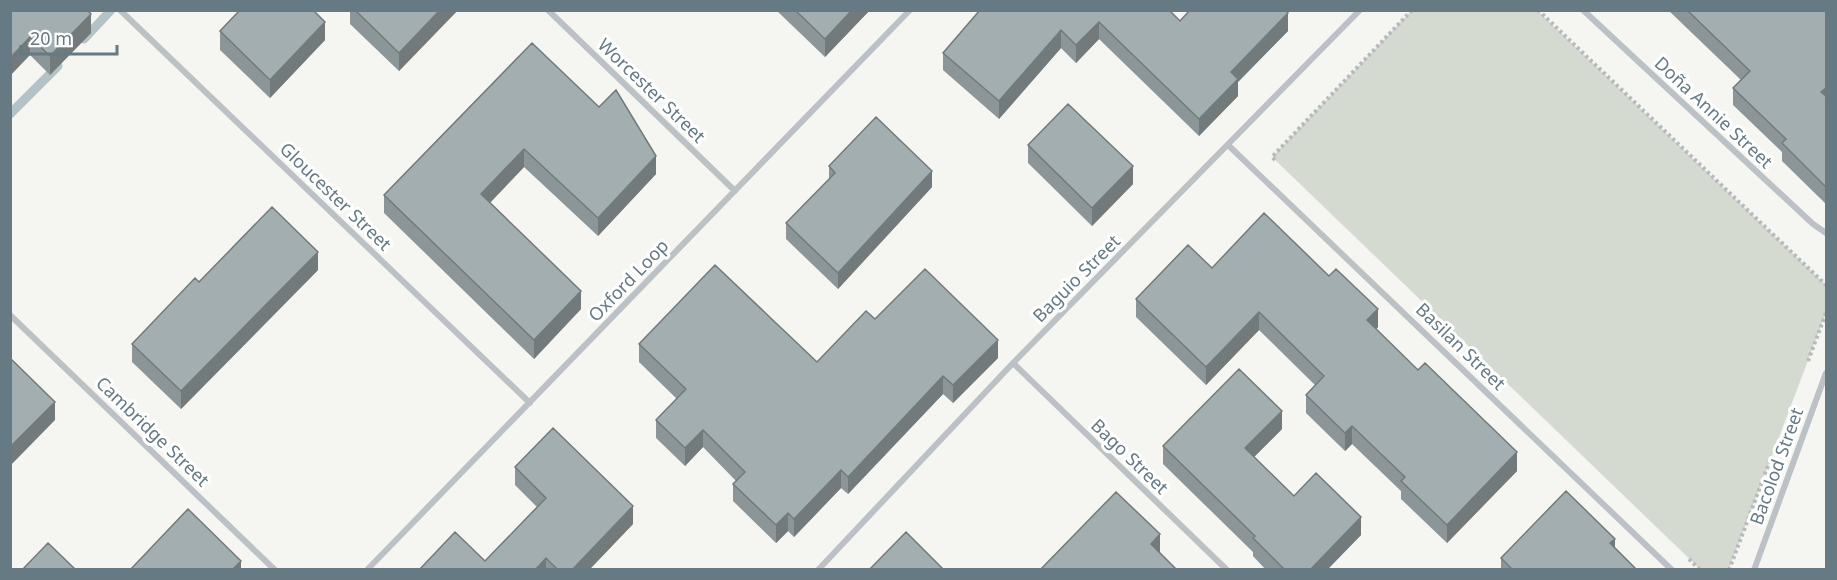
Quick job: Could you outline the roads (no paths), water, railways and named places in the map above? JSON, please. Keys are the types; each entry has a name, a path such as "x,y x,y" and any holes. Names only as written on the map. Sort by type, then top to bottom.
{"street":[{"name":"Gloucester Street","path":"120,10 530,403"},
{"name":"Worcester Street","path":"548,10 735,191"},
{"name":"Oxford Loop","path":"368,570 910,10"},
{"name":"Baguio Street","path":"818,570 1013,363 1360,10"},
{"name":"Doña Annie Street","path":"1583,10 1813,224 1827,233"},
{"name":"Basilan Street","path":"1228,145 1672,570"},
{"name":"Cambridge Street","path":"10,315 275,570"},
{"name":"Bago Street","path":"1013,363 1227,570"},
{"name":"Bacolod Street","path":"1754,570 1827,374"}],"waterway":[{"path":"84,39 111,10"},
{"path":"10,114 58,66"}]}
